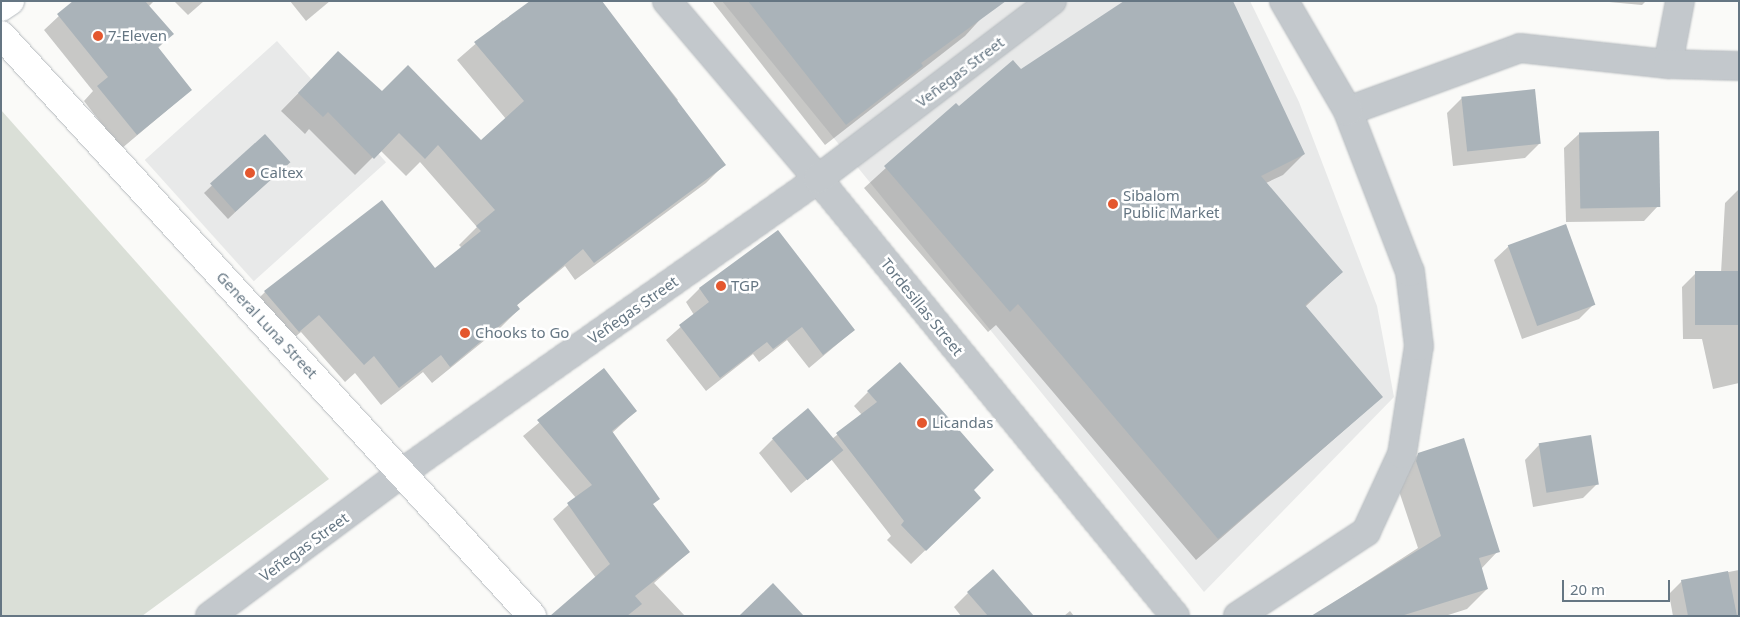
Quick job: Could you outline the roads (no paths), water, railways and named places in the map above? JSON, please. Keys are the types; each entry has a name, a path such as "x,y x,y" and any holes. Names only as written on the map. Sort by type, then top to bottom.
{"main road":[{"path":"1,8 10,1"},
{"name":"General Luna Street","path":"1,34 403,472 532,616"}],"street":[{"name":"Tordesillas Street","path":"667,1 818,179 1175,616"},
{"name":"Veñegas Street","path":"210,616 403,472 818,179 1052,1"},
{"path":"1238,616 1366,532 1402,454 1420,346 1410,272 1348,111 1284,1"},
{"path":"1668,64 1680,1"},
{"path":"1348,111 1520,48 1668,64 1739,66"}],"place":[{"name":"7-Eleven","path":"98,36"},
{"name":"Caltex","path":"250,173"},
{"name":"Sibalom Public Market","path":"1113,204"},
{"name":"TGP","path":"721,286"},
{"name":"Chooks to Go","path":"465,333"},
{"name":"Licandas","path":"922,423"}]}
